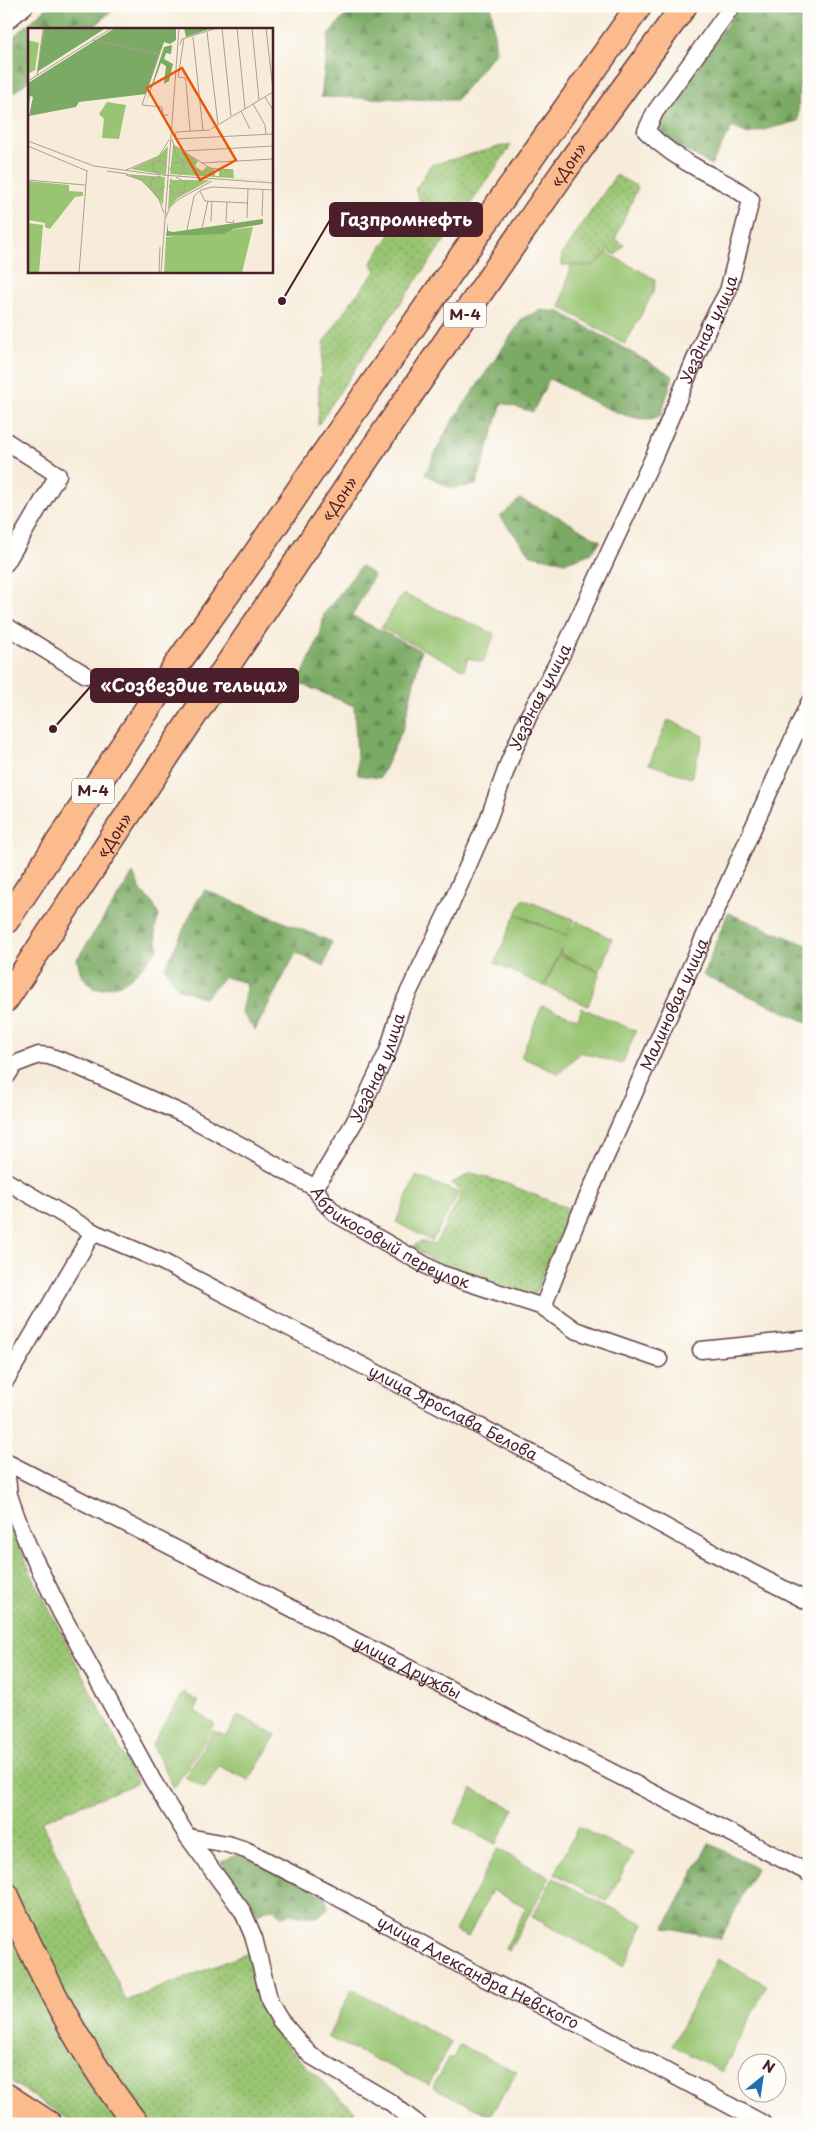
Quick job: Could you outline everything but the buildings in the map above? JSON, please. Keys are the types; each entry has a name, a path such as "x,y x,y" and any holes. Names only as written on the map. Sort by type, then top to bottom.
{"highway":[{"name":"М-4","path":"6,921 170,676 482,227 639,6"},
{"name":"«Дон»","path":"6,999 178,738 378,442 562,175 684,6"},
{"path":"6,1895 62,2010 92,2062 136,2124"},
{"path":"6,2096 49,2124"},
{"path":"6,2121 11,2124"}],"street":[{"path":"6,22 25,6"},
{"name":"Уездная улица","path":"315,1188 355,1121 388,1051 401,1008 452,902 488,820 528,717 564,649 654,454 710,326 728,291 751,200 738,189 703,172 661,146 646,131 655,112 732,6"},
{"path":"6,441 58,475 6,563"},
{"path":"6,626 86,674"},
{"name":"Малиновая улица","path":"542,1307 576,1223 809,703"},
{"name":"Абрикосовый переулок","path":"6,1077 15,1064 39,1055 49,1056 79,1067 184,1114 315,1188 323,1201 336,1214 439,1273 542,1307 575,1330 659,1359"},
{"name":"улица Ярослава Белова","path":"6,1181 93,1232 161,1260 809,1602"},
{"path":"6,1380 93,1232"},
{"path":"701,1350 809,1338"},
{"name":"улица Дружбы","path":"6,1462 809,1873"},
{"path":"6,1468 9,1495 17,1518 51,1593 111,1707 188,1837 243,1912 254,1938 270,2003 280,2020 310,2055 390,2102 418,2124"},
{"name":"улица Александра Невского","path":"188,1837 227,1844 246,1850 764,2124"}],"green space":[{"path":"49,6 118,6 92,28 28,28 28,81 6,99 6,43"},
{"path":"354,6 491,6 496,52 456,100 321,97 329,33"},
{"path":"740,6 809,6 809,74 799,88 798,121 748,134 732,127 711,165 665,139 658,126 670,104"},
{"path":"510,144 510,147 318,425 319,387 325,341 353,299 376,271 371,263 399,221 404,222 423,208 415,190 431,165"},
{"path":"616,175 638,187 615,239 624,245 616,255 609,251 593,265 562,265 562,254"},
{"path":"607,253 655,279 654,291 625,344 560,307 571,266 594,266"},
{"path":"541,310 560,312 673,376 661,415 650,419 622,414 605,408 549,379 533,412 502,403 476,485 450,488 425,474 446,431 523,318"},
{"path":"520,499 561,518 601,541 590,554 566,562 531,555 500,517"},
{"path":"361,566 374,575 352,616 421,651 404,726 380,778 358,775 354,706 299,683 321,632 324,614"},
{"path":"403,594 495,634 483,662 468,658 464,670 381,628"},
{"path":"668,720 704,736 691,778 649,764"},
{"path":"133,873 142,892 153,903 159,916 155,929 158,948 143,966 125,982 94,989 81,975 77,959"},
{"path":"205,890 332,942 324,966 296,953 255,1030 241,1012 247,983 224,977 205,998 178,988 165,968 197,901"},
{"path":"523,899 575,920 566,935 516,914"},
{"path":"728,913 809,946 809,1023 703,975"},
{"path":"515,915 567,936 577,921 612,939 600,971 560,954 561,949 544,986 495,963"},
{"path":"559,955 600,972 588,1006 545,986"},
{"path":"542,1006 578,1019 582,1008 636,1031 622,1064 580,1052 559,1074 521,1057"},
{"path":"472,1173 505,1183 570,1209 533,1299 441,1267 413,1247 421,1241 435,1244 462,1194 452,1183"},
{"path":"416,1176 459,1193 432,1241 396,1222"},
{"path":"6,1512 30,1571 137,1783 41,1821 126,2001 251,1952 257,1996 265,2015 274,2030 300,2060 355,2111 344,2124 75,2124 6,2078"},
{"path":"184,1692 198,1702 195,1711 215,1724 174,1788 152,1744"},
{"path":"238,1715 276,1735 249,1780 219,1766 205,1788 185,1777 213,1731 226,1736"},
{"path":"472,1789 514,1809 496,1844 455,1823"},
{"path":"578,1827 633,1853 607,1901 555,1874"},
{"path":"709,1843 756,1868 721,1939 665,1927"},
{"path":"497,1849 550,1877 509,1951 505,1949 526,1907 492,1890 468,1937 455,1931"},
{"path":"240,1853 326,1896 328,1908 317,1917 289,1914 282,1916 273,1908 254,1915 221,1862"},
{"path":"553,1878 644,1924 624,1966 532,1917"},
{"path":"717,1959 767,1985 722,2072 672,2045"},
{"path":"352,1989 451,2042 429,2085 328,2037"},
{"path":"460,2045 517,2072 490,2116 433,2087 448,2058 453,2058"}],"place":[{"name":"Газпромнефть","path":"282,301"},
{"name":"«Созвездие тельца»","path":"53,729"}]}
